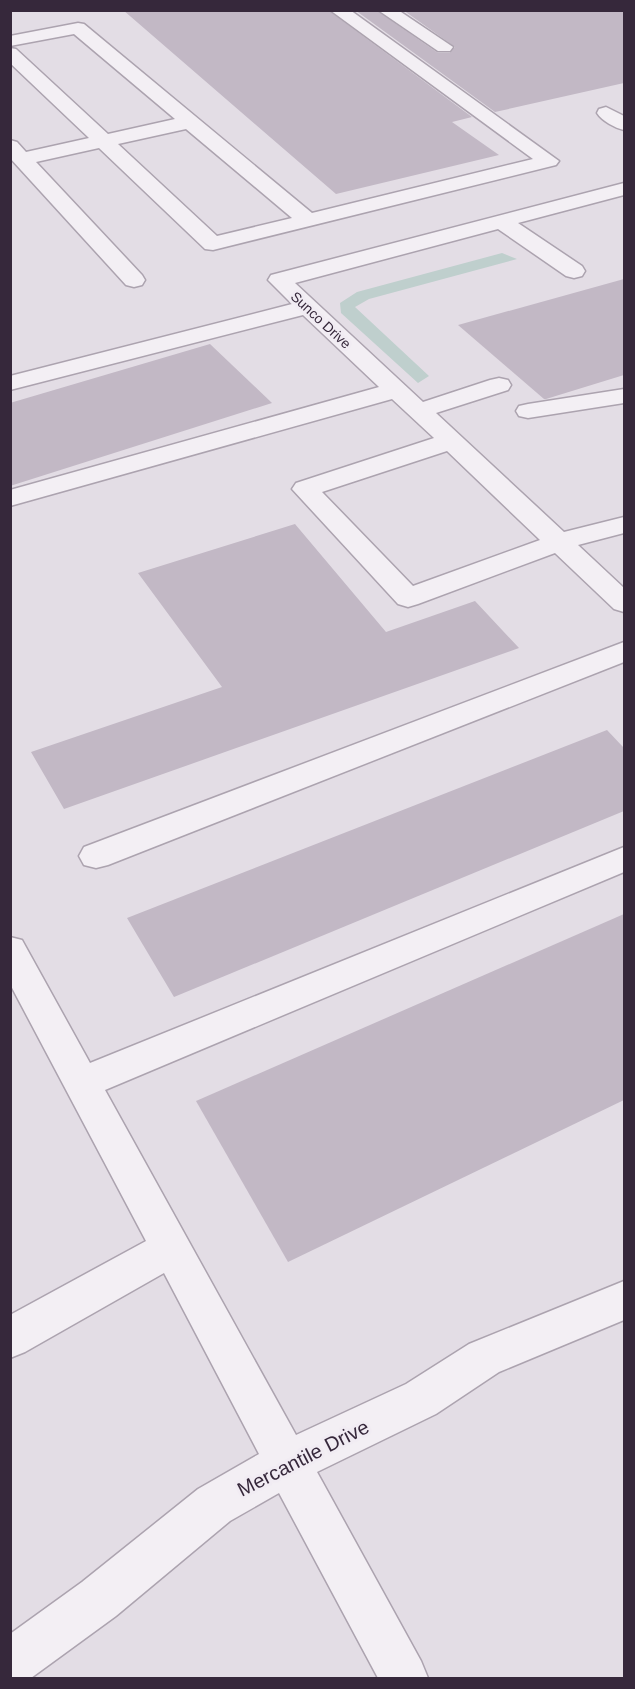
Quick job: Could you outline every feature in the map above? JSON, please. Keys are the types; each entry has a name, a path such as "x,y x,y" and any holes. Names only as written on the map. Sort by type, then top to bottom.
{"street":[{"path":"10,53 213,244 549,161 338,10"},
{"path":"386,10 444,47"},
{"path":"10,41 78,28 308,221"},
{"path":"606,113 624,124"},
{"path":"16,152 103,141 190,122"},
{"path":"16,152 135,280"},
{"name":"Sunco Drive","path":"624,189 279,280 624,602"},
{"path":"502,222 574,271"},
{"path":"10,384 308,307"},
{"path":"419,411 499,385"},
{"path":"10,498 396,390"},
{"path":"528,411 624,396"},
{"path":"450,441 305,489 408,598 559,542 624,525"},
{"path":"96,856 624,651"},
{"path":"82,1083 624,859"},
{"path":"10,950 404,1678"},
{"path":"10,1338 171,1248"},
{"name":"Mercantile Drive","path":"10,1664 99,1599 214,1505 289,1462 421,1399 484,1358 624,1300"}],"shaded area":[{"path":"502,253 517,259 369,299 355,307 429,376 418,383 341,313 340,303 357,292"}],"building":[{"path":"123,10 328,10 472,117 452,122 499,155 336,194"},
{"path":"355,10 376,10 438,53 450,53 455,47 403,10 624,10 624,83 495,112"},
{"path":"624,279 624,375 546,399 458,325"},
{"path":"210,344 272,403 10,486 10,403"},
{"path":"295,524 386,632 475,601 519,648 64,809 31,752 222,687 138,573"},
{"path":"607,730 624,748 624,811 174,997 127,918"},
{"path":"624,914 624,1100 288,1262 196,1101"}]}
